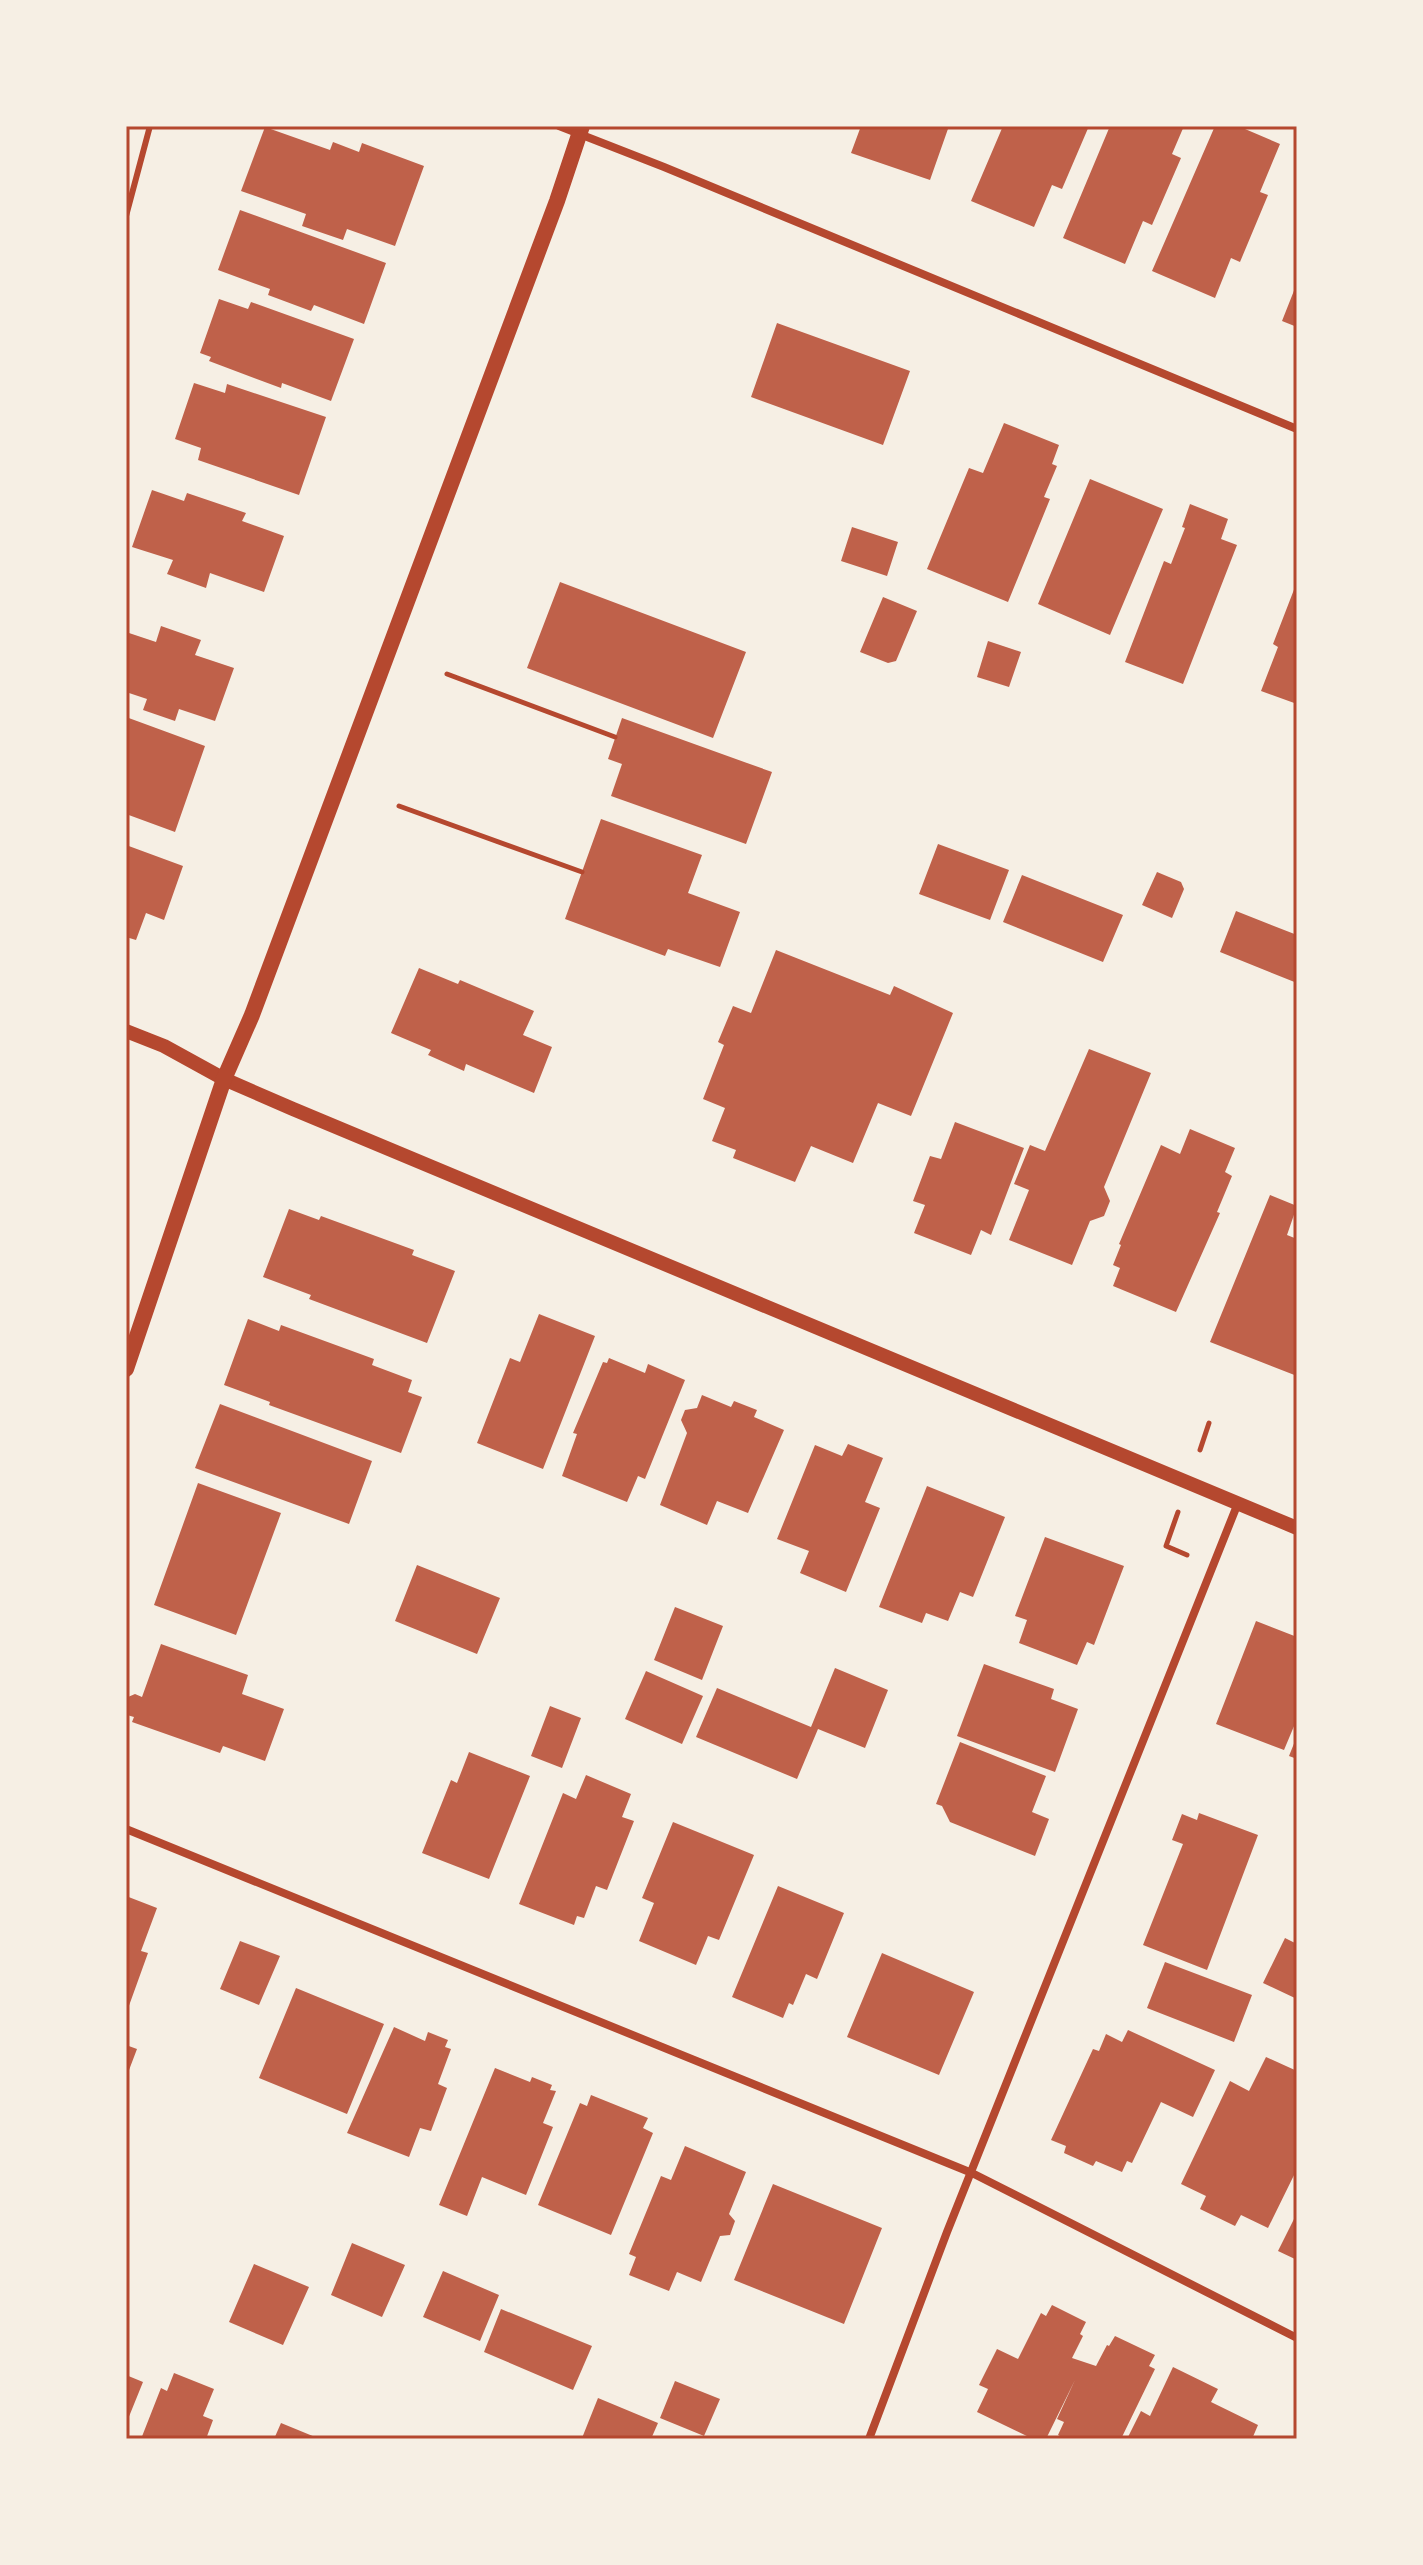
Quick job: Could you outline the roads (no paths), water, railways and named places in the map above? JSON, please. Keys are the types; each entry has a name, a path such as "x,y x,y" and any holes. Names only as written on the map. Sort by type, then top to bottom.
{"main road":[{"path":"126,1369 224,1079 252,1015 552,215 581,129"}],"street":[{"path":"559,126 581,129 1297,429"},
{"path":"126,1031 164,1046 224,1079 1297,1528"},
{"path":"869,2439 1238,1503"},
{"path":"126,1829 972,2173 1297,2338"}],"lane":[{"path":"126,216 150,126"}]}
